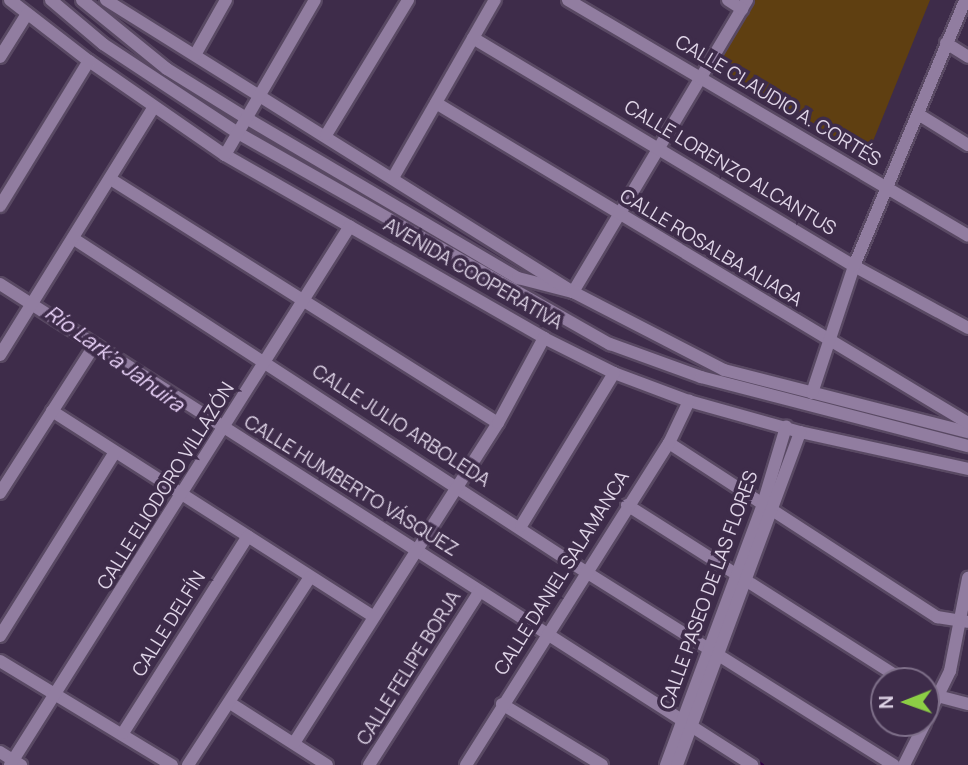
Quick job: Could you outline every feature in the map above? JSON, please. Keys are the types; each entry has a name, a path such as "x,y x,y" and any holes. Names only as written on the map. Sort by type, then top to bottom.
{"street":[{"name":"AVENIDA COOPERATIVA","path":"10,0 89,61 225,155 544,338 614,373 689,401 800,432 968,470"},
{"name":"AVENIDA COOPERATIVA","path":"51,0 103,44 237,133 610,344 701,377 968,446"},
{"path":"82,0 167,69 246,118 518,278 573,292"},
{"path":"106,0 258,96 394,176 573,292 724,370 968,432"},
{"path":"195,55 226,0"},
{"path":"225,155 315,0"},
{"path":"326,135 408,0"},
{"path":"394,176 495,0"},
{"name":"CALLE CLAUDIO A. CORTÉS","path":"569,0 968,236"},
{"path":"573,292 662,149 744,4 728,0"},
{"path":"812,393 826,340 854,266 965,0"},
{"path":"0,57 27,14"},
{"name":"CALLE LORENZO ALCANTUS","path":"473,38 854,266 968,328"},
{"path":"946,43 968,57"},
{"path":"0,206 89,61"},
{"name":"CALLE ROSALBA ALIAGA","path":"436,103 620,217 968,423"},
{"path":"0,355 112,180 153,107"},
{"path":"918,114 968,145"},
{"path":"112,180 498,423"},
{"name":"CALLE ELIODORO VILLAZÓN","path":"15,763 57,692 306,301 350,226"},
{"name":"CALLE JULIO ARBOLEDA","path":"75,239 521,526 586,572 713,649 894,765"},
{"name":"CALLE HUMBERTO VÁSQUEZ","path":"0,284 752,765"},
{"path":"293,743 498,423 544,338"},
{"path":"0,493 94,346"},
{"path":"521,526 614,373"},
{"name":"CALLE DANIEL SALAMANCA","path":"466,765 627,505 669,443 689,401"},
{"path":"52,411 374,617"},
{"name":"CALLE PASEO DE LAS FLORES","path":"767,510 786,427"},
{"name":"CALLE PASEO DE LAS FLORES","path":"677,765 687,724 713,649 800,432"},
{"path":"669,443 767,510 937,617 948,622 964,622"},
{"path":"0,636 115,452"},
{"path":"627,505 882,667"},
{"name":"CALLE DELFÍN","path":"123,733 247,536"},
{"path":"188,765 310,577"},
{"path":"940,684 950,671 964,622 968,578"},
{"name":"CALLE FELIPE BORJA","path":"369,765 480,591"},
{"path":"0,661 57,692 173,765"},
{"path":"940,697 968,704"},
{"path":"229,703 327,765"},
{"path":"502,704 602,765"},
{"name":"CALLE PASEO DE LAS FLORES","path":"666,765 687,724"},
{"path":"904,765 917,737"},
{"path":"0,751 15,763"}],"shaded area":[{"path":"744,0 930,0 867,156 708,60"}],"waterway":[{"name":"Río Lark’a Jahuira","path":"167,398 199,418"},
{"name":"Río Lark’a Jahuira","path":"755,760 762,765"}]}
